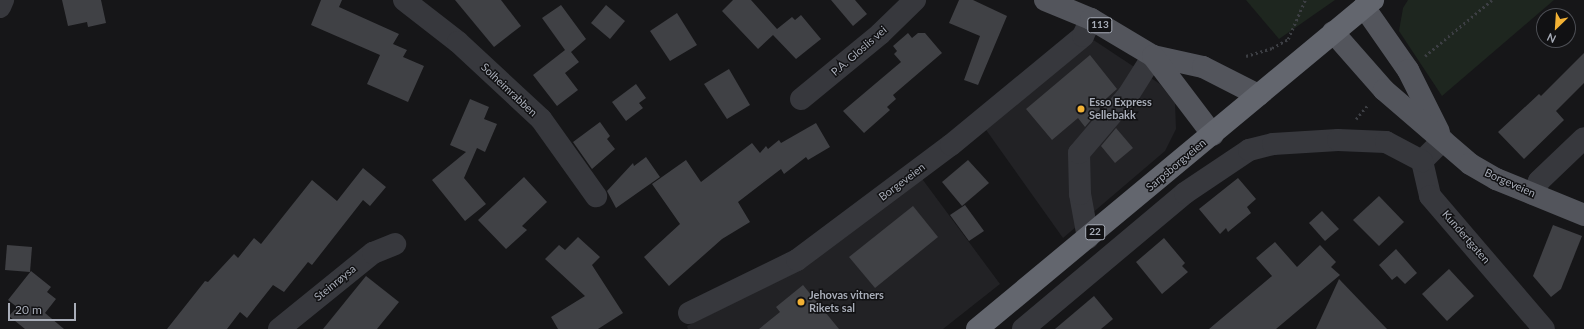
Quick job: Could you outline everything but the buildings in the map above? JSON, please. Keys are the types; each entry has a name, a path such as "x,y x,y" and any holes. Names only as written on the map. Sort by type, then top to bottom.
{"highway":[{"name":"Sarpsborgveien","path":"977,329 1213,135 1333,32 1369,4"}],"main road":[{"name":"113","path":"1045,0 1091,19 1153,56 1203,67 1258,95"},
{"name":"Borgeveien","path":"1369,4 1408,70 1443,140"},
{"name":"Borgeveien","path":"1333,32 1384,90 1470,164 1496,178 1584,215"},
{"name":"113","path":"1153,56 1213,135"}],"street":[{"path":"0,7 3,0"},
{"name":"Solheimrabben","path":"404,0 458,42 541,119 596,196"},
{"name":"P.A. Gloslis vei","path":"801,100 880,34 915,0"},
{"name":"Borgeveien","path":"689,313 797,260 951,145 1083,36 1091,19"},
{"path":"1088,238 1080,194 1079,153 1129,94 1153,56"},
{"path":"1533,194 1539,181 1584,138"},
{"path":"1023,329 1185,193 1249,150 1273,144 1338,140 1386,142 1422,161 1443,140"},
{"name":"Kundertgaten","path":"1422,161 1430,196 1544,329"},
{"name":"Steinrøysa","path":"279,329 373,253 395,244"}],"path":[{"path":"1246,56 1272,48 1288,39 1305,0"},
{"path":"1422,58 1490,1"}],"shaded area":[{"path":"1246,0 1335,0 1279,39"},
{"path":"1408,0 1554,0 1545,8 1536,8 1536,15 1442,96 1399,31 1403,8"},
{"path":"1092,39 1160,84 1175,103 1176,129 1165,151 1063,238 984,127"},
{"path":"920,176 1000,284 943,329 688,329 687,326 792,274"}],"place":[{"name":"Esso Express Sellebakk","path":"1081,109"},
{"name":"Jehovas vitners Rikets sal","path":"801,302"}]}
